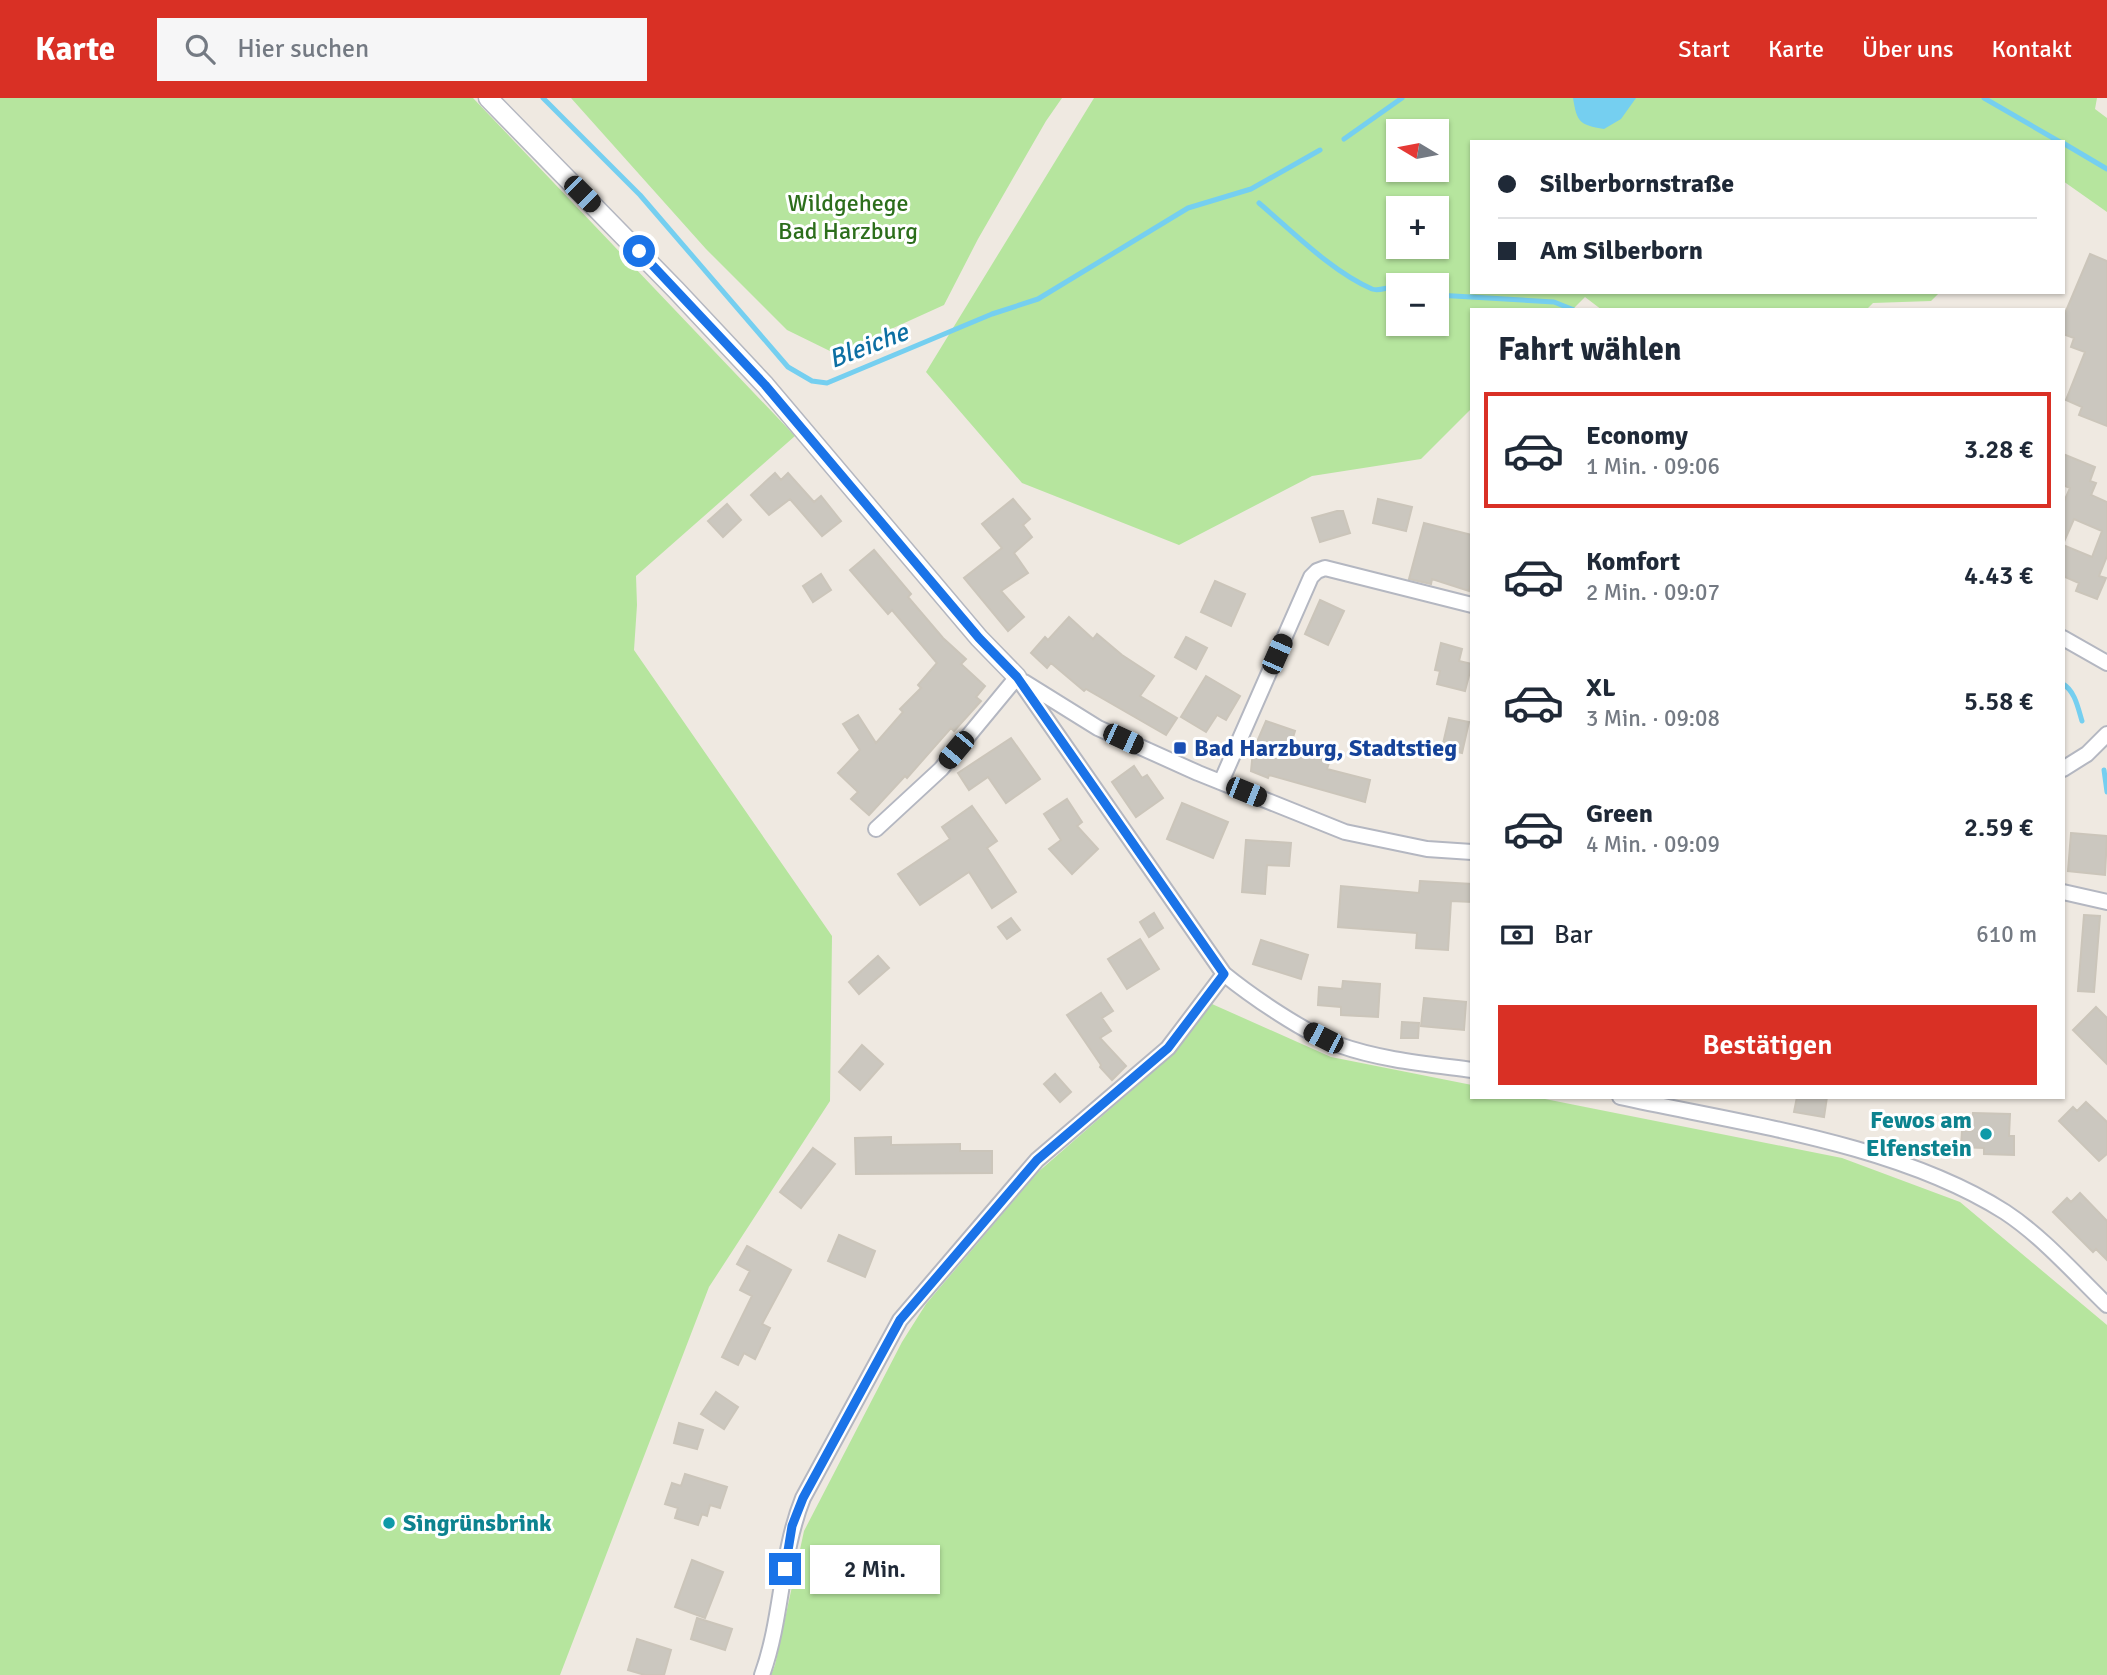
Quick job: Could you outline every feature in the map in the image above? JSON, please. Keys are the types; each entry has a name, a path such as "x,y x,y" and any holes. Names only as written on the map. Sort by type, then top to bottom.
{"street":[{"path":"488,98 765,385 979,638 1017,677 1224,974 1239,987 1309,1031 1338,1045 1397,1060 1470,1070"},
{"path":"1221,782 1311,578 1317,571 1325,568 1470,604"},
{"path":"2065,639 2107,663"},
{"path":"1017,677 1098,728 1345,832 1427,849 1470,852"},
{"path":"876,830 941,769 1017,677"},
{"path":"2065,768 2087,754 2107,733"},
{"path":"2065,892 2107,902"},
{"path":"762,1675 770,1653 792,1526 803,1498 900,1320 1037,1160 1168,1048 1224,974"},
{"path":"1629,1099 1848,1146 1965,1190 2006,1213 2038,1238 2107,1305"}],"green space":[{"path":"0,98 473,98 795,436 636,576 634,650 832,936 830,1101 709,1287 560,1675 0,1675"},
{"name":"Wildgehege Bad Harzburg","path":"571,98 1062,98 978,239 944,305 836,354 787,330 706,249"},
{"path":"1094,98 2097,98 2095,109 2107,118 2107,212 2065,182 2065,140 1470,140 1470,294 1938,294 1931,301 1873,303 1868,308 1599,308 1585,297 1574,308 1470,308 1470,410 1421,459 1312,476 1179,545 1022,483 926,372"},
{"path":"1212,1004 1331,1057 1470,1085 1470,1099 1545,1099 1842,1158 1960,1202 2107,1325 2107,1675 771,1675 804,1531 902,1342 926,1304 1037,1173 1172,1055"}],"water":[{"path":"1573,98 1636,98 1621,119 1604,129 1581,121"}],"building":[{"path":"2090,254 2107,261 2107,426 2079,415 2082,407 2066,400 2085,352 2071,347 2074,338 2065,335 2065,313"},
{"path":"2065,455 2095,467 2090,481 2096,483 2091,495 2107,502 2107,556 2099,576 2106,578 2097,599 2076,591 2079,583 2065,577 2065,546 2092,557 2102,531 2074,519 2065,539 2065,499 2070,488 2065,486"},
{"path":"775,473 781,480 788,473 814,502 821,496 841,521 822,536 790,499 769,515 751,495"},
{"path":"1013,499 1030,519 1023,525 1032,537 1014,553 1028,573 1001,591 1024,617 1008,631 964,578 1002,548 982,524"},
{"path":"1378,499 1412,507 1406,531 1373,523"},
{"path":"727,504 741,520 723,537 708,521"},
{"path":"1343,511 1350,533 1320,542 1312,518"},
{"path":"1424,523 1470,534 1469,591 1432,579 1431,584 1409,579"},
{"path":"874,550 911,594 908,597 943,638 966,659 961,664 985,686 976,697 981,701 954,731 951,728 907,778 905,776 869,815 851,799 858,792 838,773 860,750 843,724 858,715 876,743 903,712 900,709 921,688 918,685 937,663 892,610 888,614 850,570"},
{"path":"821,574 831,590 813,602 803,586"},
{"path":"1215,581 1245,594 1231,626 1201,612"},
{"path":"1320,600 1344,611 1328,645 1305,634"},
{"path":"1069,617 1093,639 1097,634 1154,676 1140,696 1177,718 1166,735 1086,689 1084,691 1051,663 1047,668 1031,653 1045,637 1048,640"},
{"path":"1186,637 1207,648 1196,669 1175,657"},
{"path":"1441,643 1462,649 1459,661 1470,664 1465,691 1437,684 1440,671 1435,670"},
{"path":"1206,676 1240,696 1226,720 1217,715 1206,732 1181,717"},
{"path":"1449,718 1469,722 1462,753 1442,748"},
{"path":"1266,721 1295,731 1290,747 1330,760 1327,769 1370,780 1365,802 1269,775 1268,778 1251,771 1253,751"},
{"path":"1011,738 1040,779 1006,803 988,777 969,790 958,773"},
{"path":"1134,766 1142,778 1147,775 1163,798 1136,817 1112,782"},
{"path":"1067,799 1082,822 1077,826 1098,849 1072,874 1049,849 1061,840 1044,814"},
{"path":"1182,803 1228,822 1213,858 1167,839"},
{"path":"972,806 997,841 987,848 1016,892 992,908 969,872 920,905 898,874 950,839 942,827"},
{"path":"2071,833 2107,836 2105,875 2068,871"},
{"path":"1246,840 1291,843 1289,866 1267,865 1265,894 1242,892"},
{"path":"1420,881 1470,884 1470,902 1451,901 1448,950 1416,948 1417,933 1338,927 1341,886 1419,893"},
{"path":"1154,913 1163,928 1149,937 1140,922"},
{"path":"2084,915 2100,916 2094,992 2078,991"},
{"path":"1011,918 1020,930 1007,939 998,927"},
{"path":"1140,939 1159,969 1127,989 1108,959"},
{"path":"1261,940 1308,955 1301,979 1253,964"},
{"path":"878,956 889,968 859,994 849,982"},
{"path":"1343,981 1380,984 1378,1017 1341,1015 1341,1007 1318,1005 1319,987 1342,989"},
{"path":"1101,993 1113,1011 1102,1018 1111,1031 1100,1038 1126,1066 1112,1080 1100,1067 1067,1015"},
{"path":"1424,998 1466,1002 1464,1030 1421,1026"},
{"path":"2096,1007 2107,1018 2107,1064 2073,1030"},
{"path":"1402,1022 1419,1023 1418,1038 1401,1038"},
{"path":"862,1045 883,1064 860,1090 839,1072"},
{"path":"1055,1074 1071,1092 1060,1102 1044,1084"},
{"path":"1797,1099 1827,1099 1824,1117 1794,1112"},
{"path":"2086,1102 2107,1122 2107,1154 2099,1161 2059,1121 2073,1107 2077,1111"},
{"name":"Fewos am Elfenstein","path":"1973,1113 2010,1114 2009,1136 2014,1136 2014,1155 1984,1154 1984,1148 1961,1147 1962,1131 1972,1131"},
{"path":"891,1137 891,1145 960,1144 960,1151 992,1151 992,1173 856,1174 855,1138"},
{"path":"813,1148 835,1164 801,1208 780,1192"},
{"path":"2080,1193 2107,1221 2107,1260 2096,1249 2093,1252 2053,1212 2067,1198 2071,1202"},
{"path":"839,1235 875,1251 865,1277 828,1261"},
{"path":"747,1246 791,1270 762,1324 770,1328 755,1359 744,1353 738,1365 722,1357 752,1296 740,1290 750,1271 737,1264"},
{"path":"716,1392 738,1407 724,1429 701,1414"},
{"path":"679,1423 703,1430 697,1449 674,1443"},
{"path":"685,1474 727,1487 720,1508 710,1505 707,1516 702,1514 698,1525 675,1518 678,1508 665,1504 672,1483 681,1486"},
{"path":"692,1560 723,1572 705,1618 675,1607"},
{"path":"697,1618 732,1629 725,1650 691,1639"},
{"path":"637,1639 671,1650 664,1675 645,1675 628,1670"}],"waterway":[{"name":"Bleiche","path":"543,98 640,195 788,367 812,381 827,383 992,314 1038,299 1188,208 1251,189 1320,150"},
{"path":"1344,139 1402,98"},
{"path":"1984,98 2057,140"},
{"path":"2065,144 2107,169"},
{"name":"Bleiche","path":"1259,203 1342,272 1372,289 1386,288"},
{"name":"Bleiche","path":"1449,296 1554,302 1569,308"},
{"name":"Bleiche","path":"2065,686 2073,695 2082,721"},
{"name":"Bleiche","path":"2104,770 2107,792"}],"place":[{"name":"Bad Harzburg, Stadtstieg","path":"1180,748"},
{"name":"Fewos am Elfenstein","path":"1986,1134"},
{"name":"Singrünsbrink","path":"389,1523"}],"route":[{"path":"639,251 765,385 979,638 1017,677 1224,974 1168,1048 1037,1160 900,1320 803,1498 792,1526 785,1569"}]}
